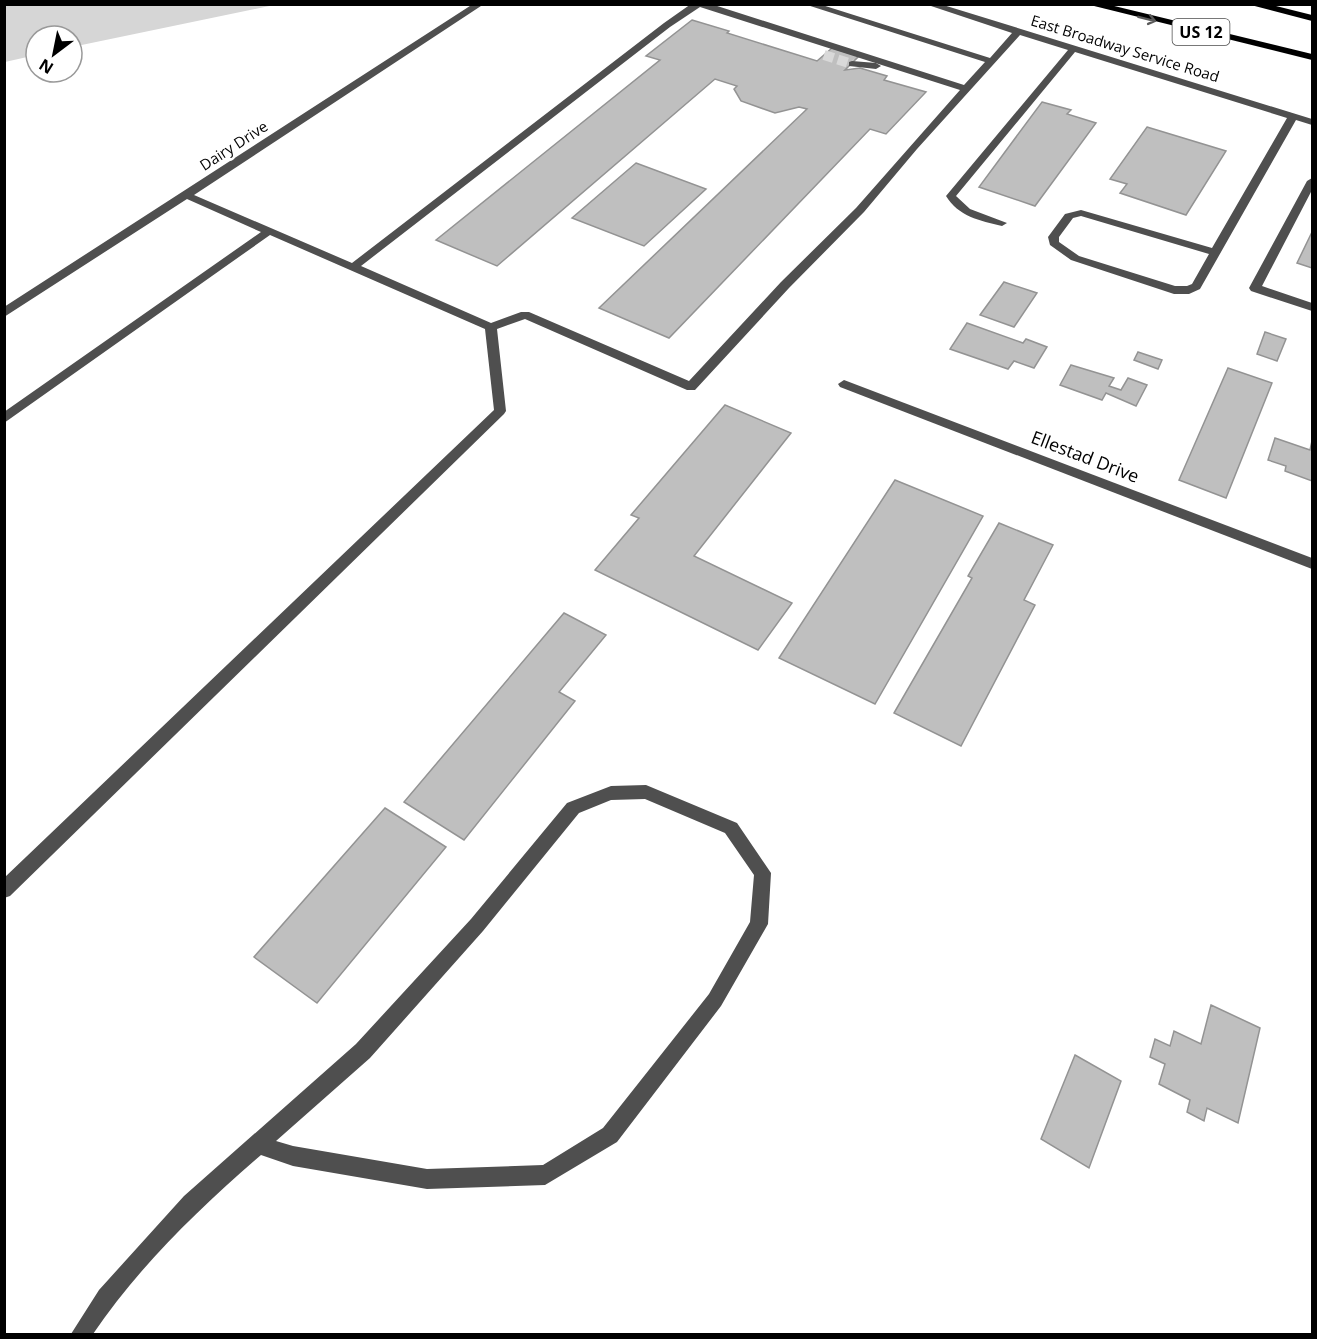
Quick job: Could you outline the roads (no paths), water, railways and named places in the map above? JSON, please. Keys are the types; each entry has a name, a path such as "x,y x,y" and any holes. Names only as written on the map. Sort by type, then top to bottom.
{"highway":[{"name":"US 12","path":"1090,4 1312,57"},
{"name":"US 12","path":"1252,4 1312,18"}],"street":[{"name":"Dairy Drive","path":"4,313 480,4"},
{"path":"353,267 667,25 699,4 967,89"},
{"path":"808,4 991,61"},
{"name":"East Broadway Service Road","path":"929,4 1312,122"},
{"path":"186,195 491,327 525,315 691,387 785,285 860,210 913,147 1018,32"},
{"path":"811,40 814,48 824,55"},
{"path":"1002,223 963,210 955,205 951,196 1020,110 1073,49"},
{"path":"852,64 875,66 884,63"},
{"path":"1216,253 1081,213 1070,216 1053,237 1054,243 1062,251 1076,258 1174,290 1189,290 1197,286 1216,253 1293,116"},
{"path":"1312,182 1256,288 1312,307"},
{"path":"4,419 268,231"},
{"path":"4,890 500,411 491,327"},
{"name":"Ellestad Drive","path":"844,384 1312,564"},
{"path":"81,1335 105,1297 191,1203 258,1143 363,1051 477,925 573,808 611,794 646,792 731,828 763,873 759,924 715,1000 610,1135 545,1175 427,1179 293,1156 258,1143"}],"tunnel":[{"path":"824,55 852,64"}]}
